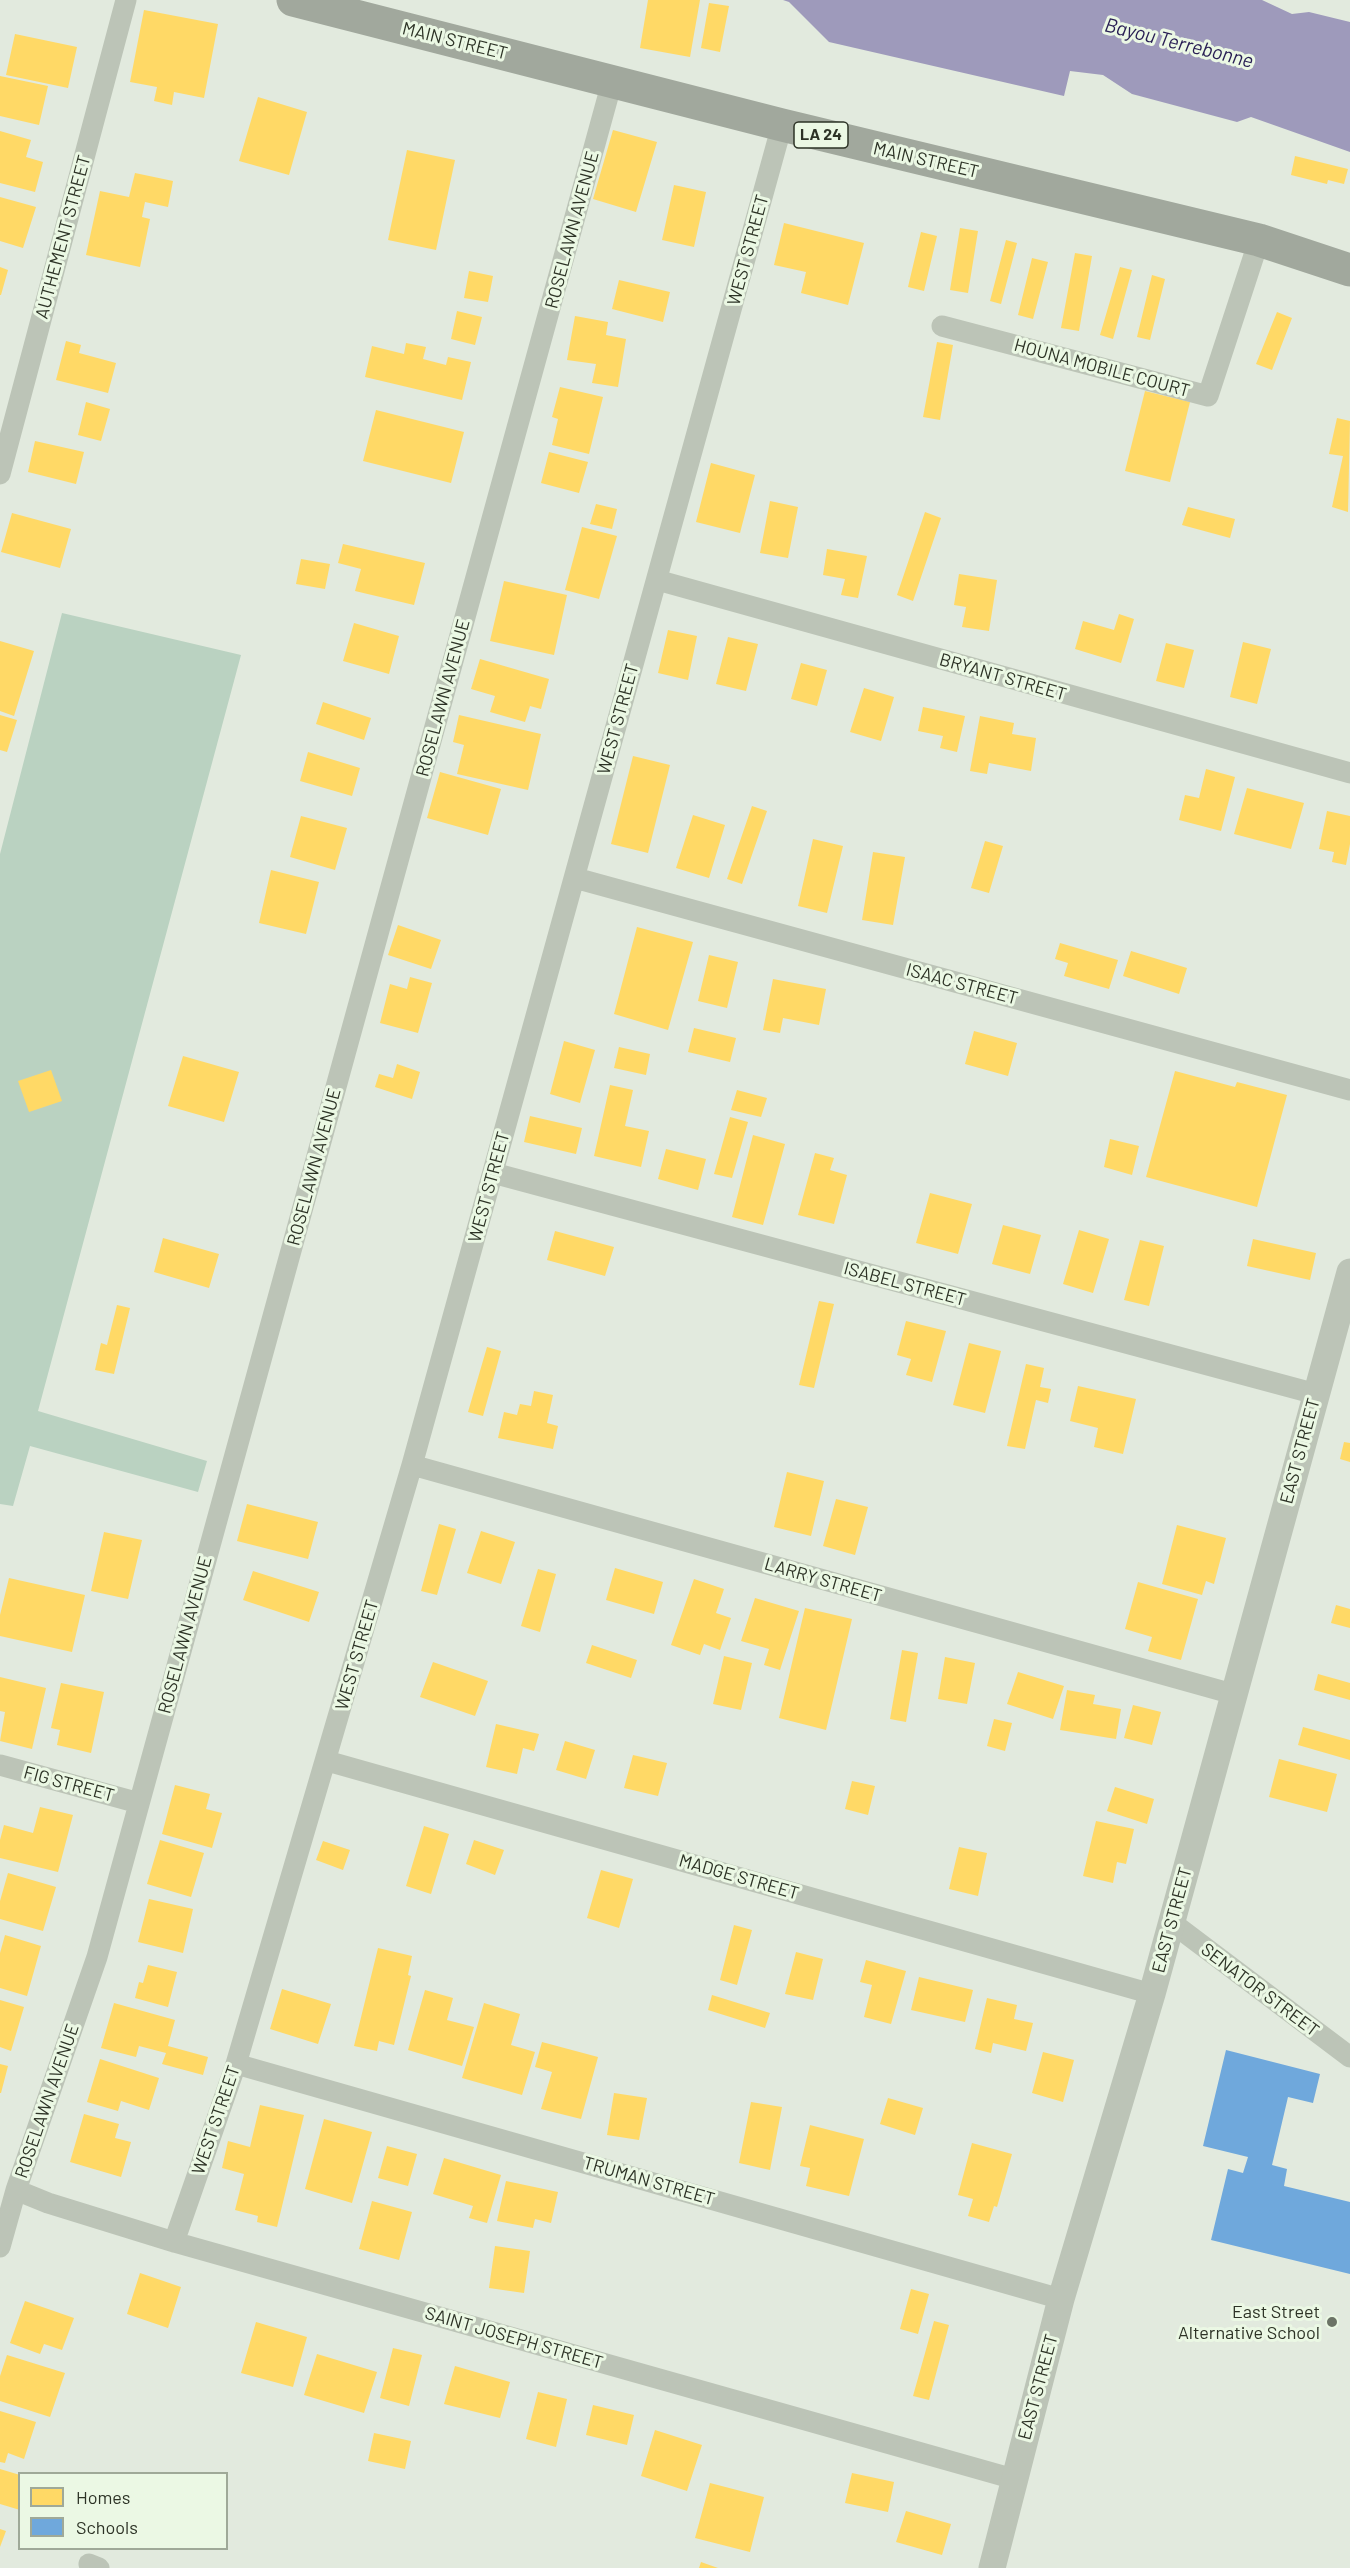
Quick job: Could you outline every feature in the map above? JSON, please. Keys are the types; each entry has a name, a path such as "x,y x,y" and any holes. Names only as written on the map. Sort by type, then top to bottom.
{"main road":[{"name":"MAIN STREET","path":"292,0 782,125 1258,240 1350,270"}],"street":[{"name":"AUTHEMENT STREET","path":"0,474 126,0"},
{"name":"ROSELAWN AVENUE","path":"0,2247 16,2190 97,1957 612,82"},
{"name":"WEST STREET","path":"174,2242 236,2064 327,1761 412,1465 782,125"},
{"name":"HOUNA MOBILE COURT","path":"942,327 1208,396 1258,240"},
{"name":"BRYANT STREET","path":"657,580 1350,773"},
{"name":"ISAAC STREET","path":"575,878 1350,1090"},
{"name":"ISABEL STREET","path":"493,1173 1316,1394"},
{"name":"EAST STREET","path":"992,2568 1061,2299 1152,1994 1350,1272"},
{"name":"LARRY STREET","path":"412,1465 1233,1694"},
{"name":"MADGE STREET","path":"327,1761 1152,1994"},
{"name":"FIG STREET","path":"0,1765 139,1803"},
{"name":"SENATOR STREET","path":"1171,1922 1350,2057"},
{"name":"TRUMAN STREET","path":"236,2064 1061,2299"},
{"name":"SAINT JOSEPH STREET","path":"16,2190 48,2203 174,2242 1014,2479"}],"green space":[{"path":"62,613 241,655 38,1411 207,1461 198,1492 30,1446 13,1506 0,1504 0,854"}],"water":[{"name":"Bayou Terrebonne","path":"783,0 1262,0 1292,14 1309,12 1350,22 1350,152 1251,117 1237,122 1132,94 1103,75 1070,71 1064,96 829,42 789,2"}],"building: Homes":[{"path":"648,0 700,0 690,57 640,48"},
{"path":"709,3 729,6 720,52 701,48"},
{"path":"144,10 218,24 204,98 174,92 172,105 154,101 157,87 130,82"},
{"path":"15,34 77,47 68,88 6,75"},
{"path":"0,76 48,86 39,125 0,116"},
{"path":"258,97 307,112 289,175 239,161"},
{"path":"613,130 657,142 636,212 593,199"},
{"path":"0,131 31,140 26,157 43,162 35,192 0,183"},
{"path":"407,150 455,160 436,250 388,240"},
{"path":"1295,156 1348,169 1344,184 1328,180 1327,184 1291,175"},
{"path":"135,173 173,181 168,207 145,202 142,217 150,219 140,267 86,255 100,191 129,197"},
{"path":"674,185 706,192 694,247 662,240"},
{"path":"0,197 36,207 23,248 0,241"},
{"path":"784,223 864,243 848,305 801,293 806,272 774,265"},
{"path":"960,228 978,231 968,293 950,290"},
{"path":"921,232 937,236 924,291 908,287"},
{"path":"1006,240 1017,243 1001,304 990,301"},
{"path":"1075,253 1092,256 1079,331 1061,328"},
{"path":"1032,258 1048,262 1033,319 1018,315"},
{"path":"0,267 8,270 1,295 0,295"},
{"path":"1120,267 1132,270 1113,339 1100,335"},
{"path":"469,271 493,276 488,302 464,298"},
{"path":"1152,275 1165,279 1150,340 1137,337"},
{"path":"619,280 670,292 663,322 612,309"},
{"path":"457,311 482,317 475,345 451,339"},
{"path":"1277,312 1292,318 1272,370 1256,364"},
{"path":"575,316 608,322 606,335 626,339 618,387 592,383 596,364 567,360"},
{"path":"66,341 81,345 79,353 116,363 108,393 56,380"},
{"path":"937,342 953,345 940,420 923,417"},
{"path":"406,343 426,347 423,359 446,365 448,357 471,362 462,400 365,377 372,346 404,354"},
{"path":"560,387 603,397 589,454 552,445 558,419 552,417"},
{"path":"1145,391 1190,402 1170,482 1125,471"},
{"path":"86,402 110,409 101,441 78,435"},
{"path":"376,410 464,432 451,483 363,461"},
{"path":"1337,418 1350,421 1348,512 1332,507 1343,456 1329,454"},
{"path":"35,441 84,452 76,484 28,472"},
{"path":"549,452 588,462 579,493 541,483"},
{"path":"711,463 755,475 740,533 696,522"},
{"path":"770,501 798,507 788,558 760,553"},
{"path":"596,504 617,509 612,529 590,524"},
{"path":"1188,507 1235,519 1230,538 1182,525"},
{"path":"925,512 941,518 913,601 897,595"},
{"path":"12,513 71,529 60,568 1,552"},
{"path":"582,527 617,536 599,599 565,590"},
{"path":"343,544 425,563 414,605 355,591 361,569 338,563"},
{"path":"827,549 867,556 858,598 841,595 845,579 823,575"},
{"path":"301,559 330,564 325,589 296,584"},
{"path":"959,574 997,580 989,631 962,627 966,607 954,605"},
{"path":"504,581 567,595 554,655 490,641"},
{"path":"1119,614 1134,619 1121,663 1075,649 1083,621 1114,630"},
{"path":"354,623 399,636 389,674 343,661"},
{"path":"668,630 697,636 688,680 658,673"},
{"path":"728,637 758,644 746,691 716,684"},
{"path":"0,641 34,651 14,716 0,711"},
{"path":"1243,642 1271,649 1257,704 1230,697"},
{"path":"1166,643 1194,650 1184,688 1156,681"},
{"path":"480,659 549,679 541,709 530,706 525,722 490,712 495,696 471,689"},
{"path":"801,663 827,670 817,706 791,699"},
{"path":"864,688 894,697 881,741 850,732"},
{"path":"323,702 371,718 364,740 316,724"},
{"path":"923,707 965,716 957,752 940,748 943,736 918,731"},
{"path":"0,715 17,720 7,752 0,750"},
{"path":"459,715 541,734 528,790 457,774 464,745 453,742"},
{"path":"980,716 1014,723 1012,734 1036,738 1031,771 989,763 987,774 970,771"},
{"path":"308,752 360,768 352,796 300,781"},
{"path":"633,756 670,765 648,853 611,844"},
{"path":"1206,769 1235,777 1221,831 1179,820 1185,795 1199,798"},
{"path":"440,772 501,789 488,835 427,818"},
{"path":"1247,788 1304,803 1291,849 1234,834"},
{"path":"752,806 767,811 742,884 727,879"},
{"path":"1327,811 1350,816 1350,844 1346,865 1332,862 1334,852 1319,849"},
{"path":"693,815 725,825 709,878 676,868"},
{"path":"301,816 347,828 335,870 290,857"},
{"path":"813,839 843,846 827,913 798,906"},
{"path":"985,841 1003,846 989,893 971,888"},
{"path":"873,852 905,857 893,925 862,920"},
{"path":"271,870 319,882 306,934 259,923"},
{"path":"398,925 441,940 431,969 388,955"},
{"path":"637,927 693,942 668,1030 614,1014"},
{"path":"1060,943 1118,960 1109,989 1064,976 1068,963 1055,959"},
{"path":"1131,951 1187,968 1179,994 1123,976"},
{"path":"709,955 738,962 727,1008 698,1001"},
{"path":"410,977 432,983 418,1033 380,1023 390,984 407,989"},
{"path":"773,979 826,989 819,1025 783,1018 780,1033 763,1030"},
{"path":"694,1028 736,1038 730,1062 688,1052"},
{"path":"974,1031 1017,1043 1008,1076 965,1064"},
{"path":"564,1041 595,1050 580,1103 550,1094"},
{"path":"619,1047 650,1054 646,1075 614,1068"},
{"path":"183,1056 239,1072 224,1122 168,1106"},
{"path":"397,1064 420,1072 412,1099 375,1087 379,1074 393,1078"},
{"path":"51,1070 62,1101 29,1112 18,1081"},
{"path":"1175,1071 1235,1087 1237,1082 1287,1095 1257,1207 1146,1177"},
{"path":"610,1085 633,1090 625,1126 649,1131 641,1167 594,1156"},
{"path":"737,1090 767,1098 761,1117 731,1110"},
{"path":"530,1116 582,1128 576,1154 524,1142"},
{"path":"730,1117 748,1122 732,1178 714,1174"},
{"path":"753,1135 785,1144 763,1225 732,1217"},
{"path":"1110,1139 1139,1146 1132,1175 1104,1167"},
{"path":"666,1149 706,1159 698,1190 658,1179"},
{"path":"815,1153 834,1158 830,1170 847,1175 834,1224 798,1215"},
{"path":"930,1193 972,1204 958,1254 916,1243"},
{"path":"1003,1225 1041,1235 1030,1274 992,1264"},
{"path":"1079,1230 1109,1239 1093,1293 1063,1284"},
{"path":"555,1231 614,1247 605,1276 547,1260"},
{"path":"163,1238 219,1254 209,1288 154,1272"},
{"path":"1253,1239 1316,1253 1310,1280 1247,1266"},
{"path":"1140,1240 1164,1246 1149,1306 1124,1300"},
{"path":"819,1301 834,1304 814,1388 799,1385"},
{"path":"117,1305 130,1308 114,1374 95,1370 101,1343 107,1345"},
{"path":"906,1321 946,1331 932,1382 906,1375 911,1359 897,1355"},
{"path":"969,1343 1001,1351 985,1413 953,1405"},
{"path":"487,1347 501,1351 483,1416 468,1412"},
{"path":"1026,1364 1044,1368 1040,1387 1051,1389 1048,1403 1036,1400 1025,1449 1007,1446"},
{"path":"1078,1386 1136,1399 1123,1454 1094,1447 1098,1428 1070,1421"},
{"path":"534,1391 553,1395 547,1423 558,1426 553,1449 498,1438 504,1412 517,1415 520,1404 531,1406"},
{"path":"1344,1442 1350,1443 1350,1462 1340,1459"},
{"path":"787,1472 824,1481 811,1536 774,1527"},
{"path":"836,1499 868,1507 855,1555 823,1546"},
{"path":"247,1504 318,1522 308,1559 237,1541"},
{"path":"439,1524 456,1529 437,1595 421,1591"},
{"path":"1177,1525 1226,1538 1214,1584 1206,1581 1202,1595 1162,1584"},
{"path":"481,1531 515,1542 501,1584 467,1573"},
{"path":"104,1532 142,1540 128,1599 91,1591"},
{"path":"615,1568 663,1582 654,1614 606,1600"},
{"path":"538,1569 556,1574 540,1632 521,1626"},
{"path":"253,1571 319,1592 309,1622 243,1600"},
{"path":"9,1578 85,1595 72,1652 0,1636 0,1615"},
{"path":"694,1579 724,1589 716,1613 731,1618 720,1650 704,1644 700,1655 671,1645"},
{"path":"1138,1582 1198,1599 1181,1660 1148,1651 1152,1637 1125,1629"},
{"path":"755,1598 799,1611 780,1670 764,1665 769,1649 741,1641"},
{"path":"1336,1605 1350,1609 1350,1628 1331,1623"},
{"path":"805,1608 852,1619 826,1730 779,1718"},
{"path":"592,1645 637,1660 631,1678 586,1663"},
{"path":"902,1650 918,1653 906,1722 890,1719"},
{"path":"724,1656 752,1663 741,1710 713,1704"},
{"path":"945,1657 975,1663 967,1704 938,1699"},
{"path":"433,1662 488,1681 475,1716 420,1697"},
{"path":"1018,1672 1064,1686 1053,1719 1007,1704"},
{"path":"1318,1674 1350,1683 1350,1700 1314,1690"},
{"path":"0,1677 46,1688 32,1749 0,1741 5,1712 0,1711"},
{"path":"61,1683 104,1692 91,1753 57,1745 60,1730 51,1728"},
{"path":"1067,1690 1095,1695 1093,1704 1121,1709 1116,1739 1060,1730"},
{"path":"1133,1705 1161,1712 1152,1745 1124,1738"},
{"path":"994,1719 1012,1723 1005,1751 987,1746"},
{"path":"496,1724 539,1734 534,1751 523,1748 517,1774 486,1767"},
{"path":"1303,1727 1350,1740 1350,1760 1298,1745"},
{"path":"565,1741 595,1750 586,1779 556,1770"},
{"path":"633,1755 667,1763 658,1796 624,1788"},
{"path":"1279,1759 1337,1774 1327,1812 1269,1797"},
{"path":"852,1781 875,1786 868,1815 845,1809"},
{"path":"175,1785 210,1794 206,1809 222,1813 212,1848 162,1834"},
{"path":"1115,1787 1154,1799 1147,1824 1107,1811"},
{"path":"40,1807 73,1815 58,1872 0,1858 0,1840 4,1825 33,1833"},
{"path":"1096,1821 1134,1829 1126,1864 1117,1862 1113,1883 1083,1876"},
{"path":"424,1826 449,1834 431,1894 406,1886"},
{"path":"160,1840 204,1853 191,1897 147,1884"},
{"path":"474,1840 504,1850 495,1875 466,1864"},
{"path":"323,1841 350,1850 343,1870 316,1860"},
{"path":"959,1847 987,1853 978,1896 949,1889"},
{"path":"601,1870 633,1879 619,1928 587,1918"},
{"path":"8,1873 56,1887 43,1931 0,1919 0,1901"},
{"path":"149,1899 193,1909 183,1953 138,1942"},
{"path":"734,1925 752,1930 737,1985 720,1980"},
{"path":"5,1935 41,1946 27,1996 0,1988 0,1953"},
{"path":"378,1948 412,1956 408,1975 411,1976 394,2045 379,2041 377,2051 354,2046"},
{"path":"796,1952 823,1959 813,2000 785,1994"},
{"path":"866,1960 906,1971 891,2024 864,2017 872,1985 860,1982"},
{"path":"148,1965 177,1972 168,2007 135,1998 139,1982 143,1983"},
{"path":"919,1977 973,1990 965,2022 911,2010"},
{"path":"282,1989 331,2004 318,2044 270,2029"},
{"path":"425,1990 453,1998 447,2020 474,2027 462,2066 408,2050"},
{"path":"712,1995 770,2013 765,2028 708,2010"},
{"path":"987,1998 1017,2005 1014,2019 1033,2023 1026,2051 993,2043 991,2053 975,2049"},
{"path":"0,2000 24,2007 11,2051 0,2047"},
{"path":"114,2003 175,2020 168,2046 208,2057 203,2075 162,2064 166,2053 139,2046 136,2057 101,2048"},
{"path":"484,2003 520,2014 511,2045 535,2052 522,2095 462,2078"},
{"path":"542,2042 598,2057 581,2119 541,2109 552,2072 535,2067"},
{"path":"1043,2052 1074,2060 1063,2102 1032,2093"},
{"path":"100,2059 159,2078 149,2110 121,2101 118,2111 87,2102"},
{"path":"0,2064 8,2066 1,2093 0,2093"},
{"path":"614,2093 647,2098 639,2140 607,2135"},
{"path":"888,2098 923,2108 915,2135 880,2124"},
{"path":"751,2102 782,2107 770,2170 739,2163"},
{"path":"260,2105 304,2115 277,2227 257,2222 258,2216 235,2210 244,2174 222,2168 228,2141 250,2147"},
{"path":"84,2114 119,2124 115,2138 131,2142 121,2177 70,2162"},
{"path":"324,2119 372,2132 352,2203 305,2189"},
{"path":"810,2125 864,2139 849,2196 806,2186 810,2168 800,2166"},
{"path":"972,2143 1012,2154 997,2207 994,2206 989,2222 968,2216 973,2199 958,2195"},
{"path":"387,2146 417,2154 408,2186 378,2178"},
{"path":"444,2158 501,2175 487,2223 469,2218 473,2206 433,2194"},
{"path":"506,2181 558,2192 551,2223 535,2219 533,2228 497,2221"},
{"path":"372,2201 412,2212 399,2260 359,2249"},
{"path":"495,2246 530,2251 524,2293 489,2288"},
{"path":"140,2273 181,2287 168,2328 127,2314"},
{"path":"911,2289 929,2294 918,2334 900,2329"},
{"path":"25,2301 74,2318 62,2350 44,2344 40,2354 10,2343"},
{"path":"934,2321 949,2325 929,2400 913,2396"},
{"path":"256,2322 307,2337 293,2387 241,2373"},
{"path":"393,2348 422,2355 409,2406 380,2398"},
{"path":"317,2354 377,2372 364,2413 304,2395"},
{"path":"7,2355 65,2373 50,2417 0,2401 0,2376"},
{"path":"455,2366 510,2382 500,2418 444,2404"},
{"path":"538,2392 567,2399 556,2447 526,2439"},
{"path":"593,2405 634,2415 627,2445 586,2435"},
{"path":"0,2411 36,2422 24,2459 8,2453 5,2463 0,2462"},
{"path":"655,2430 702,2445 687,2491 641,2476"},
{"path":"374,2433 411,2441 405,2469 368,2461"},
{"path":"0,2469 18,2474 18,2509 0,2504"},
{"path":"852,2473 894,2482 888,2512 845,2503"},
{"path":"710,2483 764,2497 750,2552 695,2538"},
{"path":"906,2511 951,2524 942,2555 896,2542"},
{"path":"0,2529 6,2531 0,2547"},
{"path":"701,2562 718,2568 699,2568"}],"building: Schools":[{"path":"1226,2050 1320,2074 1313,2103 1288,2097 1272,2165 1287,2169 1284,2186 1350,2202 1350,2274 1211,2240 1228,2169 1243,2173 1248,2157 1203,2146"}],"place":[{"name":"East Street Alternative School","path":"1332,2322"}]}
